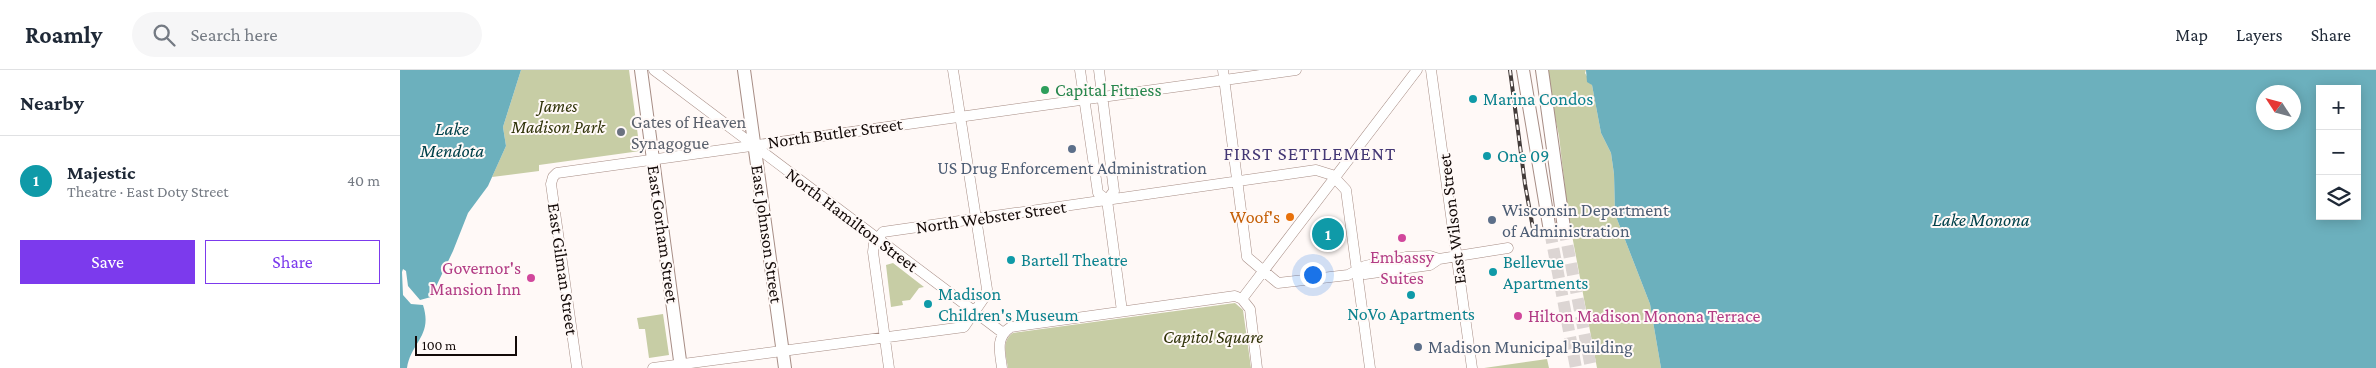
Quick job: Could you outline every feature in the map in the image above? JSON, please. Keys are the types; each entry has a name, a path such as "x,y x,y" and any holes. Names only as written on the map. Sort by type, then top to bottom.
{"main road":[{"name":"East Gorham Street","path":"641,70 681,366"},
{"name":"East Johnson Street","path":"744,70 785,368"},
{"path":"1523,70 1550,231"},
{"path":"1542,70 1564,228"}],"street":[{"name":"North Hamilton Street","path":"654,70 1003,333"},
{"path":"653,368 681,366 885,336 960,328 986,295 987,289 953,70"},
{"path":"1080,70 1098,193 1107,200 1122,311"},
{"path":"1098,70 1114,191 1107,200"},
{"name":"North Butler Street","path":"557,174 754,144 1084,100 1224,75 1296,70"},
{"path":"1242,300 1417,70"},
{"name":"East Wilson Street","path":"1431,70 1445,159 1456,256 1472,368"},
{"path":"1224,75 1247,257 1282,284 1348,275 1357,271 1366,274 1422,266 1432,264 1438,259 1508,248"},
{"name":"North Webster Street","path":"877,238 888,231 1316,170 1328,172 1335,177"},
{"name":"East Gilman Street","path":"557,174 552,178 551,184 576,368"},
{"path":"1335,177 1344,185 1347,193 1370,368"},
{"path":"877,238 873,252 889,368"},
{"path":"1002,368 999,344 1003,333 1011,327 1232,296 1242,300 1250,308 1258,368"}],"green space":[{"name":"James Madison Park","path":"521,70 629,70 640,151 539,165 539,171 492,177 506,146 503,127"},
{"path":"1545,70 1586,70 1585,73 1592,85 1601,133 1611,153 1614,174 1615,214 1650,304 1661,368 1597,368 1568,214 1559,136"},
{"path":"893,263 924,287 919,288 910,300 902,301 903,305 891,307 886,265"},
{"name":"Capitol Square","path":"1235,303 1243,310 1251,368 1008,368 1006,344 1009,336 1013,333"},
{"path":"663,314 669,355 649,358 645,329 639,329 637,318"},
{"path":"1547,359 1549,368 1484,368"}],"water":[{"name":"Lake Mendota","path":"400,70 521,70 503,127 506,146 488,186 468,213 453,251 431,297 420,300 408,286 406,271 403,269 403,295 411,304 423,305 425,316 423,332 409,359 407,368 400,368"},
{"name":"Lake Monona","path":"1586,70 2376,70 2376,368 1661,368 1650,304 1615,214 1614,174 1611,153 1601,133 1592,85 1587,82"}],"tunnel":[{"path":"1564,228 1591,368"},
{"path":"1550,231 1576,368"}],"railway":[{"path":"1510,70 1525,184 1534,234"}],"place":[{"name":"Capital Fitness","path":"1045,90"},
{"name":"Marina Condos","path":"1473,99"},
{"name":"Gates of Heaven Synagogue","path":"621,132"},
{"name":"US Drug Enforcement Administration","path":"1072,149"},
{"name":"One 09","path":"1487,156"},
{"name":"Woof's","path":"1290,217"},
{"name":"Wisconsin Department of Administration","path":"1492,220"},
{"name":"Majestic","path":"1328,234"},
{"name":"Embassy Suites","path":"1402,238"},
{"name":"Bartell Theatre","path":"1011,260"},
{"name":"Bellevue Apartments","path":"1493,272"},
{"name":"Governor's Mansion Inn","path":"531,278"},
{"name":"NoVo Apartments","path":"1411,295"},
{"name":"Madison Children's Museum","path":"928,304"},
{"name":"Hilton Madison Monona Terrace","path":"1518,316"},
{"name":"Madison Municipal Building","path":"1418,347"}],"district":[{"name":"FIRST SETTLEMENT","path":"1310,153"}]}
